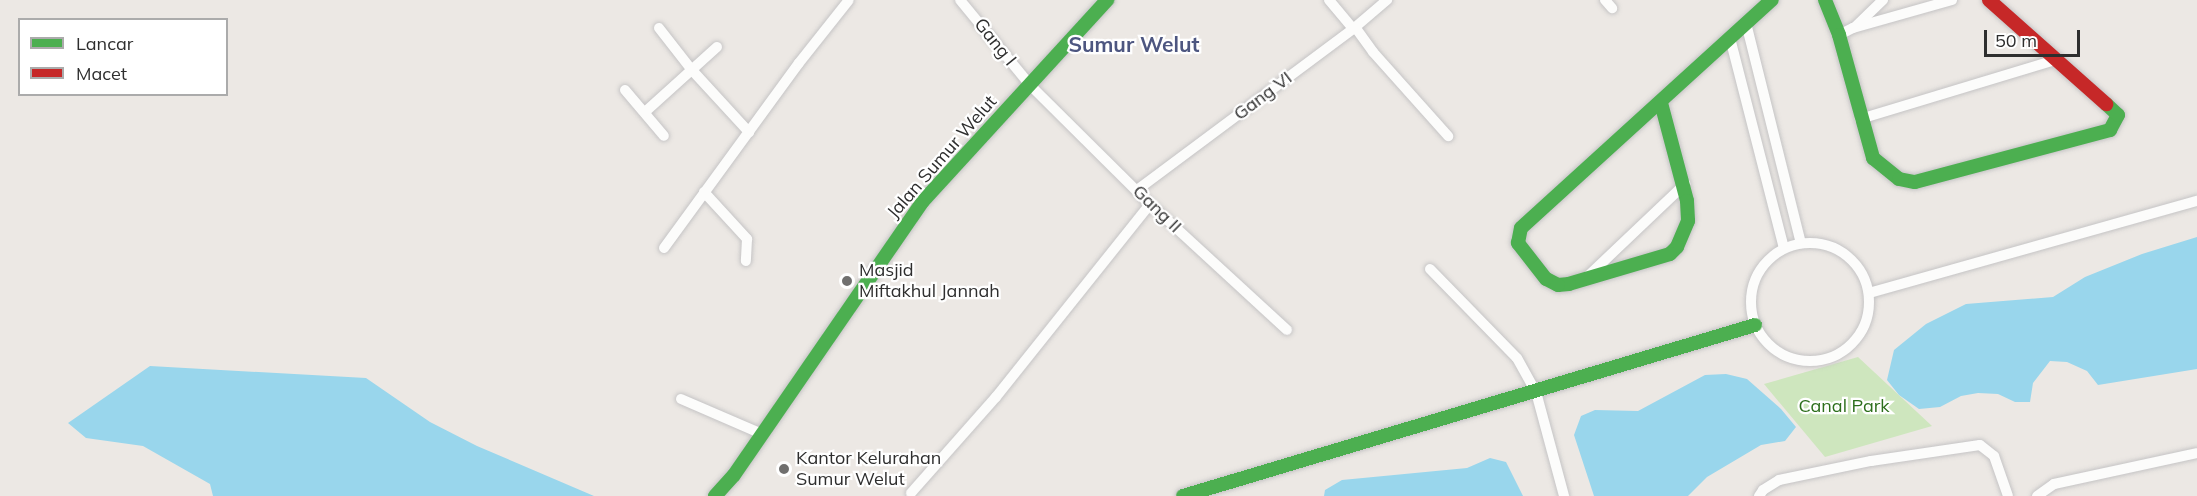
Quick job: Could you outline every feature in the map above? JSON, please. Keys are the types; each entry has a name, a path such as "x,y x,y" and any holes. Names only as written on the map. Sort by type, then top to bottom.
{"street":[{"path":"664,248 849,0"},
{"name":"Gang I","path":"960,0 1030,85"},
{"name":"Jalan Sumur Welut","path":"716,496 734,476 923,201 1107,0"},
{"path":"1329,0 1448,136"},
{"name":"Gang VI","path":"1137,190 1354,28 1385,0"},
{"path":"1661,103 1685,184 1688,221 1677,247 1670,254 1558,285 1546,279 1524,254 1518,243 1521,228 1772,0"},
{"path":"1825,0 1839,35 1860,119 1873,158 1899,179 1916,182 2110,130 2118,115 1989,0"},
{"path":"1853,28 1883,0"},
{"path":"1839,35 1853,28 1952,0"},
{"path":"1746,23 1801,243"},
{"path":"659,28 691,69 749,132"},
{"path":"1730,38 1784,248"},
{"path":"645,112 717,47"},
{"path":"1860,119 2056,60"},
{"name":"Gang II","path":"1030,85 1150,204 1287,330"},
{"path":"625,90 664,136"},
{"path":"1586,278 1685,184"},
{"path":"704,192 747,239 746,261"},
{"path":"1869,293 2197,201"},
{"path":"911,494 996,397 1150,204"},
{"path":"1801,243 1820,243 1838,249 1853,260 1864,275 1869,293 1868,315 1860,335 1845,351 1825,360 1804,362 1784,356 1766,343 1755,325 1750,304 1754,281 1766,262 1784,248 1801,243"},
{"path":"1430,269 1517,357 1536,392 1564,496"},
{"path":"1184,496 1755,325"},
{"path":"681,399 762,434"},
{"path":"1759,496 1763,489 1779,480 1871,461 1980,445 1994,456 2008,496"},
{"path":"2037,496 2054,484 2197,453"}],"green space":[{"name":"Canal Park","path":"1858,357 1932,426 1825,457 1764,384"}],"water":[{"path":"2197,237 2197,369 2098,385 2087,371 2067,362 2050,361 2033,383 2030,402 2015,402 1998,394 1978,393 1961,396 1940,407 1919,409 1899,395 1887,380 1894,350 1926,324 1966,304 2053,297 2085,277 2142,254"},
{"path":"150,366 366,378 430,422 477,446 594,496 213,496 210,484 143,446 86,438 68,423"},
{"path":"1726,374 1747,379 1781,409 1796,427 1785,441 1761,445 1707,477 1688,496 1594,496 1574,435 1581,416 1595,410 1638,411 1705,375"},
{"path":"1490,458 1506,462 1523,496 1324,496 1325,490 1342,480 1467,468"}],"traffic: fast":[{"path":"715,496 734,475 923,201 1107,0"},
{"path":"1661,103 1687,201 1688,221 1677,247 1670,254 1569,284 1558,285 1546,279 1518,243 1521,228 1772,0"},
{"path":"1825,0 1839,35 1873,158 1899,179 1915,182 2110,130 2118,115 2106,104"},
{"path":"1183,496 1755,325"}],"traffic: jam":[{"path":"1989,0 2106,104"}],"place":[{"name":"Masjid Miftakhul Jannah","path":"847,281"},
{"name":"Kantor Kelurahan Sumur Welut","path":"784,469"}],"district":[{"name":"Sumur Welut","path":"1134,44"}]}
